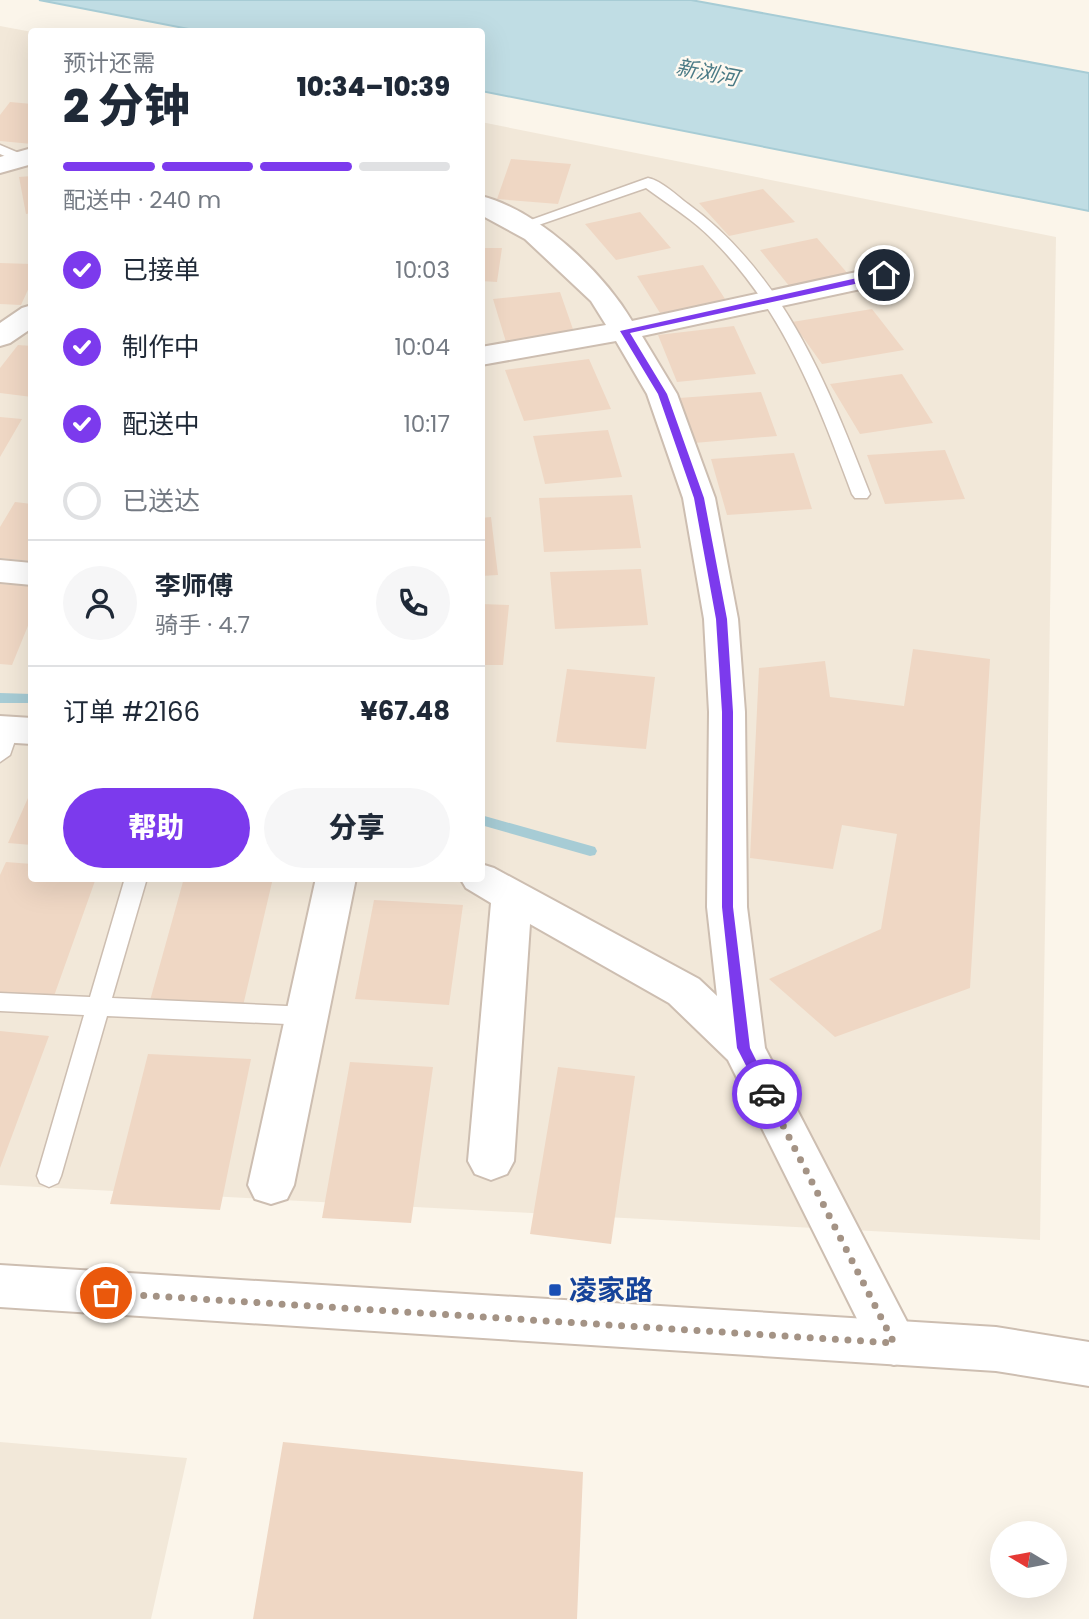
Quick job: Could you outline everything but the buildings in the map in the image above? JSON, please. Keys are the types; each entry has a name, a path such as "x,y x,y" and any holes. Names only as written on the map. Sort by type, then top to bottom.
{"street":[{"path":"485,206 535,233 603,296 662,394 699,498 721,619 727,712 727,907 744,1048"},
{"path":"485,355 625,331 884,275"},
{"path":"0,337 28,317"},
{"path":"0,571 28,574"},
{"path":"271,1185 335,882"},
{"path":"491,1161 496,887 684,991 744,1048 894,1343"},
{"path":"0,1286 996,1349 1089,1364"}],"lane":[{"path":"522,226 649,182 720,238 772,299 819,384 861,494"},
{"path":"49,1176 135,882"},
{"path":"0,1002 308,1016"}],"shaded area":[{"path":"0,26 28,31 28,882 485,882 485,123 1056,237 1040,1240 0,1185"},
{"path":"0,1442 187,1458 151,1619 0,1619"}],"water":[{"name":"新浏河","path":"39,0 691,0 1089,73 1089,211 485,92 485,28 184,28"}],"waterway":[{"path":"0,698 28,699"},
{"path":"485,821 590,851"}],"way so far":[{"path":"106,1293 894,1343 767,1094"}],"place":[{"name":"凌家路","path":"555,1290"}],"route":[{"path":"767,1094 744,1048 727,907 727,712 721,619 699,498 662,394 625,331 884,275"}]}
